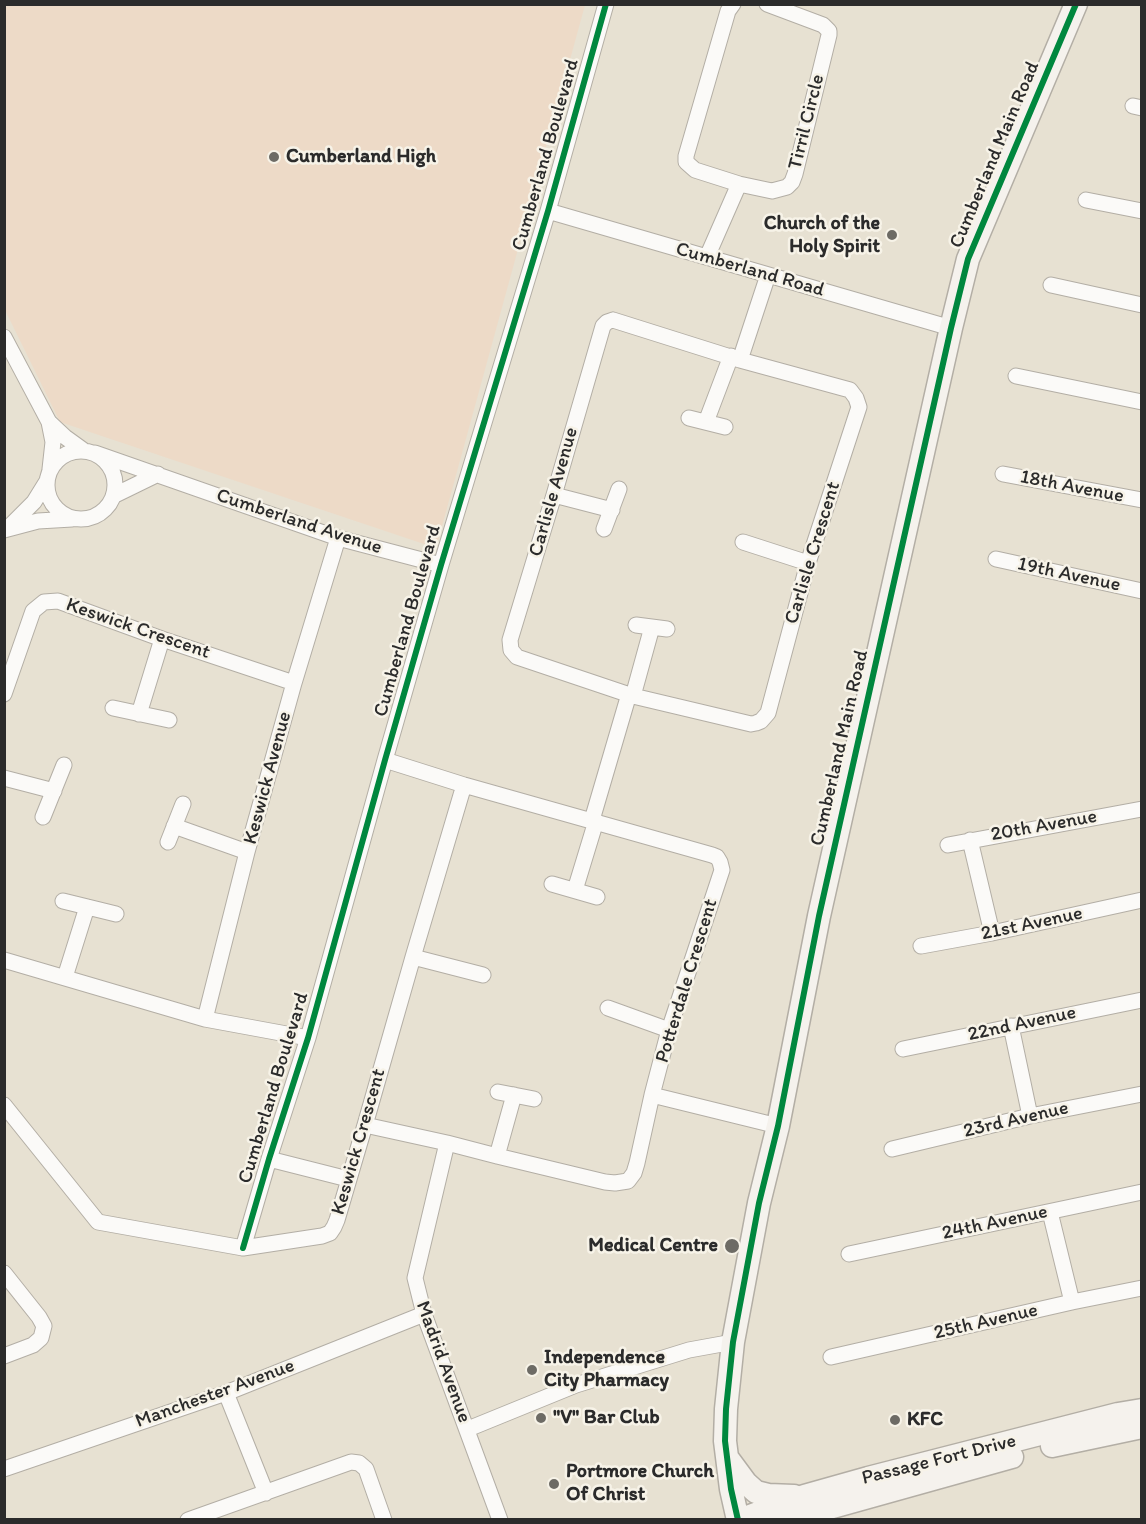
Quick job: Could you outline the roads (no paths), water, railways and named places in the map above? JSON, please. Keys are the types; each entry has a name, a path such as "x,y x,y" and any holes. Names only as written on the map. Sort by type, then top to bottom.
{"street":[{"name":"Cumberland Boulevard","path":"243,1248 308,1038 441,565 548,211 606,4"},
{"name":"Tirril Circle","path":"734,4 728,11 686,162 695,170 739,184 772,191 787,187 795,174 829,31 823,25 767,4"},
{"name":"Cumberland Main Road","path":"739,1520 731,1489 726,1449 726,1409 733,1342 759,1203 778,1126 819,916 968,260 1076,4"},
{"path":"707,257 739,184"},
{"path":"1086,200 1142,211"},
{"name":"Cumberland Road","path":"548,211 951,328"},
{"path":"706,422 735,358 768,275"},
{"path":"1051,285 1142,305"},
{"name":"Carlisle Crescent","path":"517,657 631,695 751,724 761,721 768,713 808,563 859,407 850,390 735,358 613,320 603,326"},
{"name":"Carlisle Avenue","path":"517,657 511,650 510,640 603,326"},
{"name":"Cumberland Avenue","path":"4,337 49,422 53,442 48,475"},
{"path":"1016,376 1142,402"},
{"path":"689,418 725,427"},
{"name":"Cumberland Avenue","path":"49,422 65,437 89,451 338,538 441,565"},
{"path":"89,451 106,460 113,470 116,482 115,495 109,506 99,514 87,519 38,521 6,529 34,502 59,459 70,452 89,451"},
{"path":"115,495 158,474"},
{"name":"18th Avenue","path":"1003,474 1142,500"},
{"path":"48,475 48,494 54,506 63,514 75,519"},
{"path":"604,529 619,489"},
{"path":"554,495 612,510"},
{"name":"Keswick Avenue","path":"206,1019 247,852 294,683 338,538"},
{"path":"742,542 808,563"},
{"name":"19th Avenue","path":"996,559 1142,591"},
{"name":"Keswick Crescent","path":"4,694 33,611 44,602 58,601 294,683"},
{"path":"575,890 631,695 660,628 636,625"},
{"path":"139,714 162,639"},
{"path":"113,708 169,720"},
{"name":"Potterdale Crescent","path":"385,760 464,785 712,855 717,857 722,870 669,1030 637,1163 628,1181 605,1182 447,1143"},
{"path":"43,817 64,765"},
{"path":"4,778 54,791"},
{"name":"Keswick Crescent","path":"4,1106 98,1222 243,1248 330,1233 337,1220 464,785"},
{"path":"168,842 183,804"},
{"name":"20th Avenue","path":"948,845 1142,809"},
{"path":"174,826 247,852"},
{"path":"970,840 992,933"},
{"path":"552,884 597,897"},
{"name":"21st Avenue","path":"921,946 1142,900"},
{"path":"63,901 116,914"},
{"path":"65,977 87,908"},
{"path":"413,957 483,975"},
{"path":"4,960 206,1019 308,1038"},
{"name":"22nd Avenue","path":"903,1049 1142,1000"},
{"path":"608,1008 669,1030"},
{"path":"1011,1026 1030,1116"},
{"path":"498,1092 534,1099"},
{"name":"23rd Avenue","path":"892,1149 1030,1116 1142,1094"},
{"path":"497,1156 514,1095"},
{"path":"652,1095 778,1126"},
{"path":"365,1125 447,1143"},
{"name":"Madrid Avenue","path":"447,1143 415,1278 424,1314 500,1520"},
{"path":"269,1159 348,1179"},
{"name":"24th Avenue","path":"849,1254 1142,1192"},
{"path":"1050,1212 1072,1302"},
{"path":"4,1273 44,1326 41,1338 33,1345 4,1356"},
{"name":"25th Avenue","path":"831,1357 1142,1288"},
{"name":"Manchester Avenue","path":"4,1469 226,1393 424,1314"},
{"path":"468,1429 576,1385 689,1350 733,1342"},
{"path":"226,1393 266,1492"},
{"name":"Passage Fort Drive","path":"739,1520 804,1496 868,1478 1118,1414 1142,1410"},
{"name":"Passage Fort Drive","path":"786,1520 1045,1448 1142,1427"},
{"path":"726,1449 746,1483 756,1492 768,1495 804,1496"},
{"name":"Cumberland Main Road","path":"724,1520 721,1473 726,1449"},
{"path":"188,1520 351,1462 359,1463 366,1469 384,1520"}],"place":[{"name":"Cumberland High","path":"274,157"},
{"name":"Church of the Holy Spirit","path":"892,235"},
{"name":"Medical Centre","path":"732,1246"},
{"name":"Independence City Pharmacy","path":"532,1370"},
{"name":"\"V\" Bar Club","path":"541,1418"},
{"name":"KFC","path":"895,1420"},
{"name":"Portmore Church Of Christ","path":"554,1484"}]}
